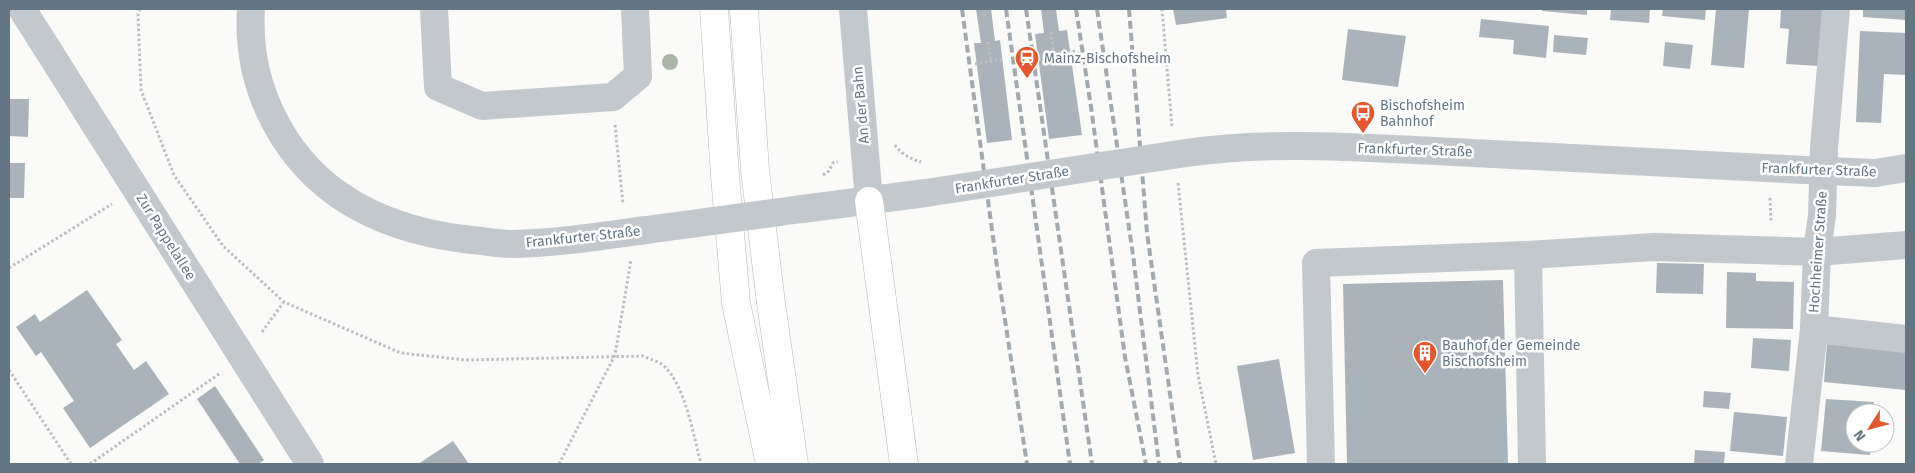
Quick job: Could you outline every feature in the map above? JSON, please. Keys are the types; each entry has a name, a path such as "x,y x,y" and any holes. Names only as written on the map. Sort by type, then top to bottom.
{"highway":[{"path":"714,9 736,303 770,464"},
{"path":"744,9 755,170 771,303 794,464"},
{"path":"869,201 904,464"}],"street":[{"name":"Zur Pappelallee","path":"22,9 310,464"},
{"name":"Frankfurter Straße","path":"251,9 252,51 257,77 266,103 292,149 329,188 375,216 430,234 511,244 565,241 926,193 1179,143 1238,148 1320,147 1875,173 1906,168"},
{"path":"434,9 438,87 482,106 612,97 638,76 635,9"},
{"name":"An der Bahn","path":"853,9 869,201"},
{"name":"Hochheimer Straße","path":"1799,464 1814,329 1817,252 1822,215 1824,148 1836,9"},
{"path":"1321,464 1316,263 1528,255 1654,246 1817,252 1906,245"},
{"path":"1528,255 1532,464"},
{"path":"1814,329 1906,339"}],"path":[{"path":"140,9 138,15 141,90 174,174 223,246 284,302 401,353 466,360 615,355 643,356 664,366 676,384 687,409 701,464"},
{"path":"1162,9 1179,143"},
{"path":"1051,32 1054,54"},
{"path":"988,42 991,61"},
{"path":"1038,56 1075,51"},
{"path":"975,64 1004,59"},
{"path":"612,97 624,208"},
{"path":"898,151 921,162"},
{"path":"1178,182 1198,375 1216,464"},
{"path":"9,268 136,190"},
{"path":"559,464 615,355 632,254"},
{"path":"90,464 227,368"},
{"path":"9,370 71,464"}],"building":[{"path":"976,9 991,9 995,41 1000,40 1012,140 987,143 974,43 981,43"},
{"path":"1041,9 1056,9 1059,31 1067,30 1082,135 1049,139 1035,34 1044,33"},
{"name":"Mainz-Bischofsheim","path":"1173,9 1226,9 1227,18 1176,25"},
{"path":"1542,9 1587,9 1587,15 1542,11"},
{"path":"1611,9 1650,9 1649,23 1610,20"},
{"path":"1663,9 1706,9 1705,20 1662,16"},
{"path":"1716,9 1749,9 1744,68 1711,65"},
{"path":"1781,9 1824,9 1820,66 1786,64 1789,29 1780,28"},
{"path":"1863,9 1906,9 1906,20 1863,17"},
{"path":"1481,19 1549,26 1546,58 1513,54 1514,40 1479,37"},
{"path":"1348,29 1406,36 1398,87 1342,80"},
{"path":"1860,31 1906,33 1905,75 1884,74 1881,123 1856,122"},
{"path":"1554,35 1588,38 1586,55 1553,52"},
{"path":"1665,42 1693,45 1690,69 1663,66"},
{"path":"9,99 29,99 28,137 9,136"},
{"path":"9,163 25,163 24,198 9,198"},
{"path":"1657,263 1704,264 1703,294 1656,293"},
{"path":"1727,272 1756,273 1756,281 1794,282 1793,329 1726,328"},
{"name":"Bauhof der Gemeinde Bischofsheim","path":"1503,280 1508,464 1347,464 1343,284"},
{"path":"87,290 122,340 116,344 134,370 146,361 169,394 90,448 63,408 74,401 41,352 36,356 16,327 35,314 40,322"},
{"path":"1753,338 1791,340 1789,371 1751,368"},
{"path":"1827,343 1906,350 1906,390 1824,382"},
{"path":"1279,359 1295,453 1253,460 1237,366"},
{"path":"215,386 264,460 258,464 240,464 197,399"},
{"path":"1704,391 1731,393 1729,409 1703,407"},
{"path":"1826,399 1874,402 1845,403 1845,453 1821,451"},
{"path":"1734,412 1787,417 1783,456 1730,451"},
{"path":"453,441 469,464 418,464"},
{"path":"1695,450 1725,452 1724,464 1694,464"},
{"path":"1846,453 1870,453 1870,455"}],"railway":[{"path":"962,9 998,274 1027,464"},
{"path":"1006,9 1070,464"},
{"path":"1026,9 1092,464"},
{"path":"1076,9 1125,357 1146,464"},
{"path":"1097,9 1133,255 1159,464"},
{"path":"1129,9 1147,233 1180,464"}],"place":[{"name":"Mainz-Bischofsheim","path":"1027,79"},
{"name":"Bischofsheim Bahnhof","path":"1363,134"},
{"name":"Bauhof der Gemeinde Bischofsheim","path":"1425,374"}]}
